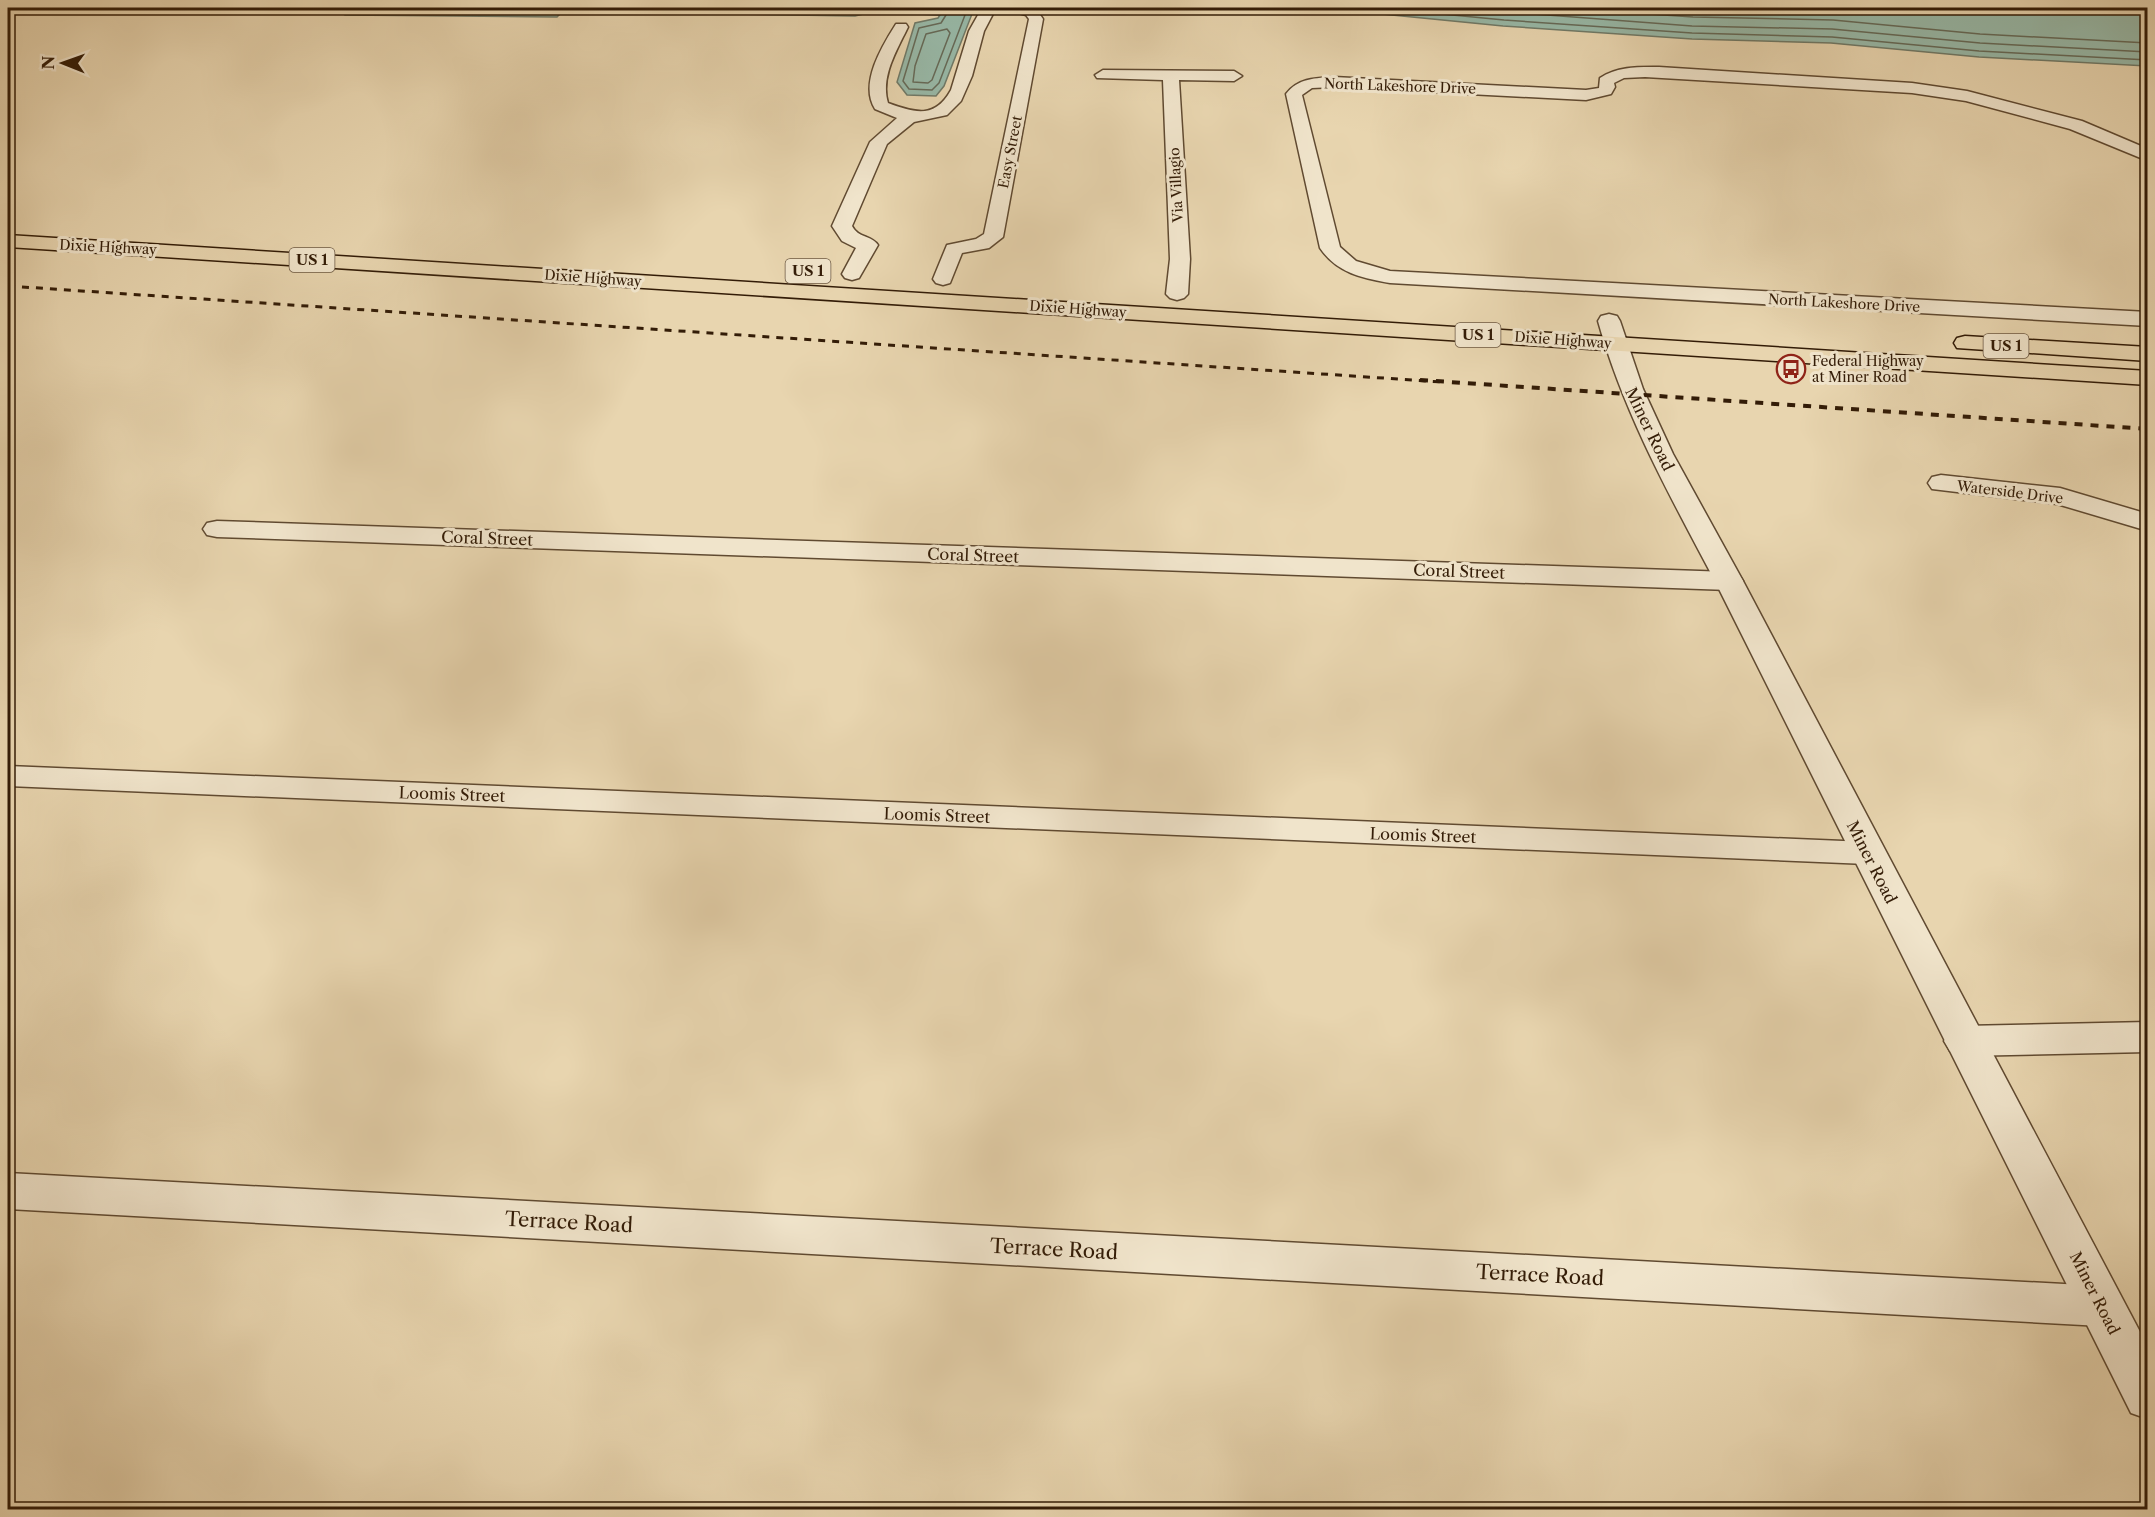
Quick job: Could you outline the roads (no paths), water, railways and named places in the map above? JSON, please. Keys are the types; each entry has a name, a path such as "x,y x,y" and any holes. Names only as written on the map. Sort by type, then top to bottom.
{"main road":[{"name":"Dixie Highway","path":"8,222 107,228"},
{"name":"Dixie Highway","path":"8,242 2148,378"},
{"path":"500,272 592,258"},
{"name":"US 1","path":"828,272 874,275"},
{"path":"920,278 966,281"},
{"path":"1154,292 1201,295"},
{"name":"Dixie Highway","path":"1586,320 1633,323"},
{"name":"US 1","path":"1947,342 2148,354"}],"street":[{"path":"852,274 868,245 850,239 842,226 879,142 909,117 944,110 955,100 979,25 989,8"},
{"name":"Easy Street","path":"943,279 954,249 982,244 993,237 1036,19 1031,12 1015,8"},
{"path":"901,27 880,76 877,97 881,106 909,117"},
{"name":"North Lakeshore Drive","path":"2148,156 2055,118 1967,96 1912,88 1659,72 1628,73 1610,77 1606,81 1605,91 1586,95 1334,82 1310,83 1298,88 1294,94 1330,248 1340,261 1362,272 1401,278 2148,319"},
{"path":"1103,75 1234,76"},
{"name":"Via Villagio","path":"1171,75 1180,259 1177,294"},
{"name":"Miner Road","path":"1609,321 1620,363 1641,413 2148,1396"},
{"name":"Waterside Drive","path":"1941,483 2060,496 2148,523"},
{"name":"Coral Street","path":"217,530 1729,581"},
{"name":"Loomis Street","path":"8,776 1867,853"},
{"path":"1965,1041 2148,1037"},
{"name":"Terrace Road","path":"8,1191 2101,1306"}],"water":[{"path":"356,8 967,8 972,14 944,86 936,96 907,95 897,82 915,23 938,18 940,15 872,12 855,16 596,12 561,13 557,17 346,15"},
{"path":"1321,8 2147,8 2147,66 1979,57 1831,43 1692,39 1503,26"}],"railway":[{"path":"8,286 1442,382"},
{"path":"1420,380 2148,429"}],"place":[{"name":"Federal Highway at Miner Road","path":"1791,369"}]}
